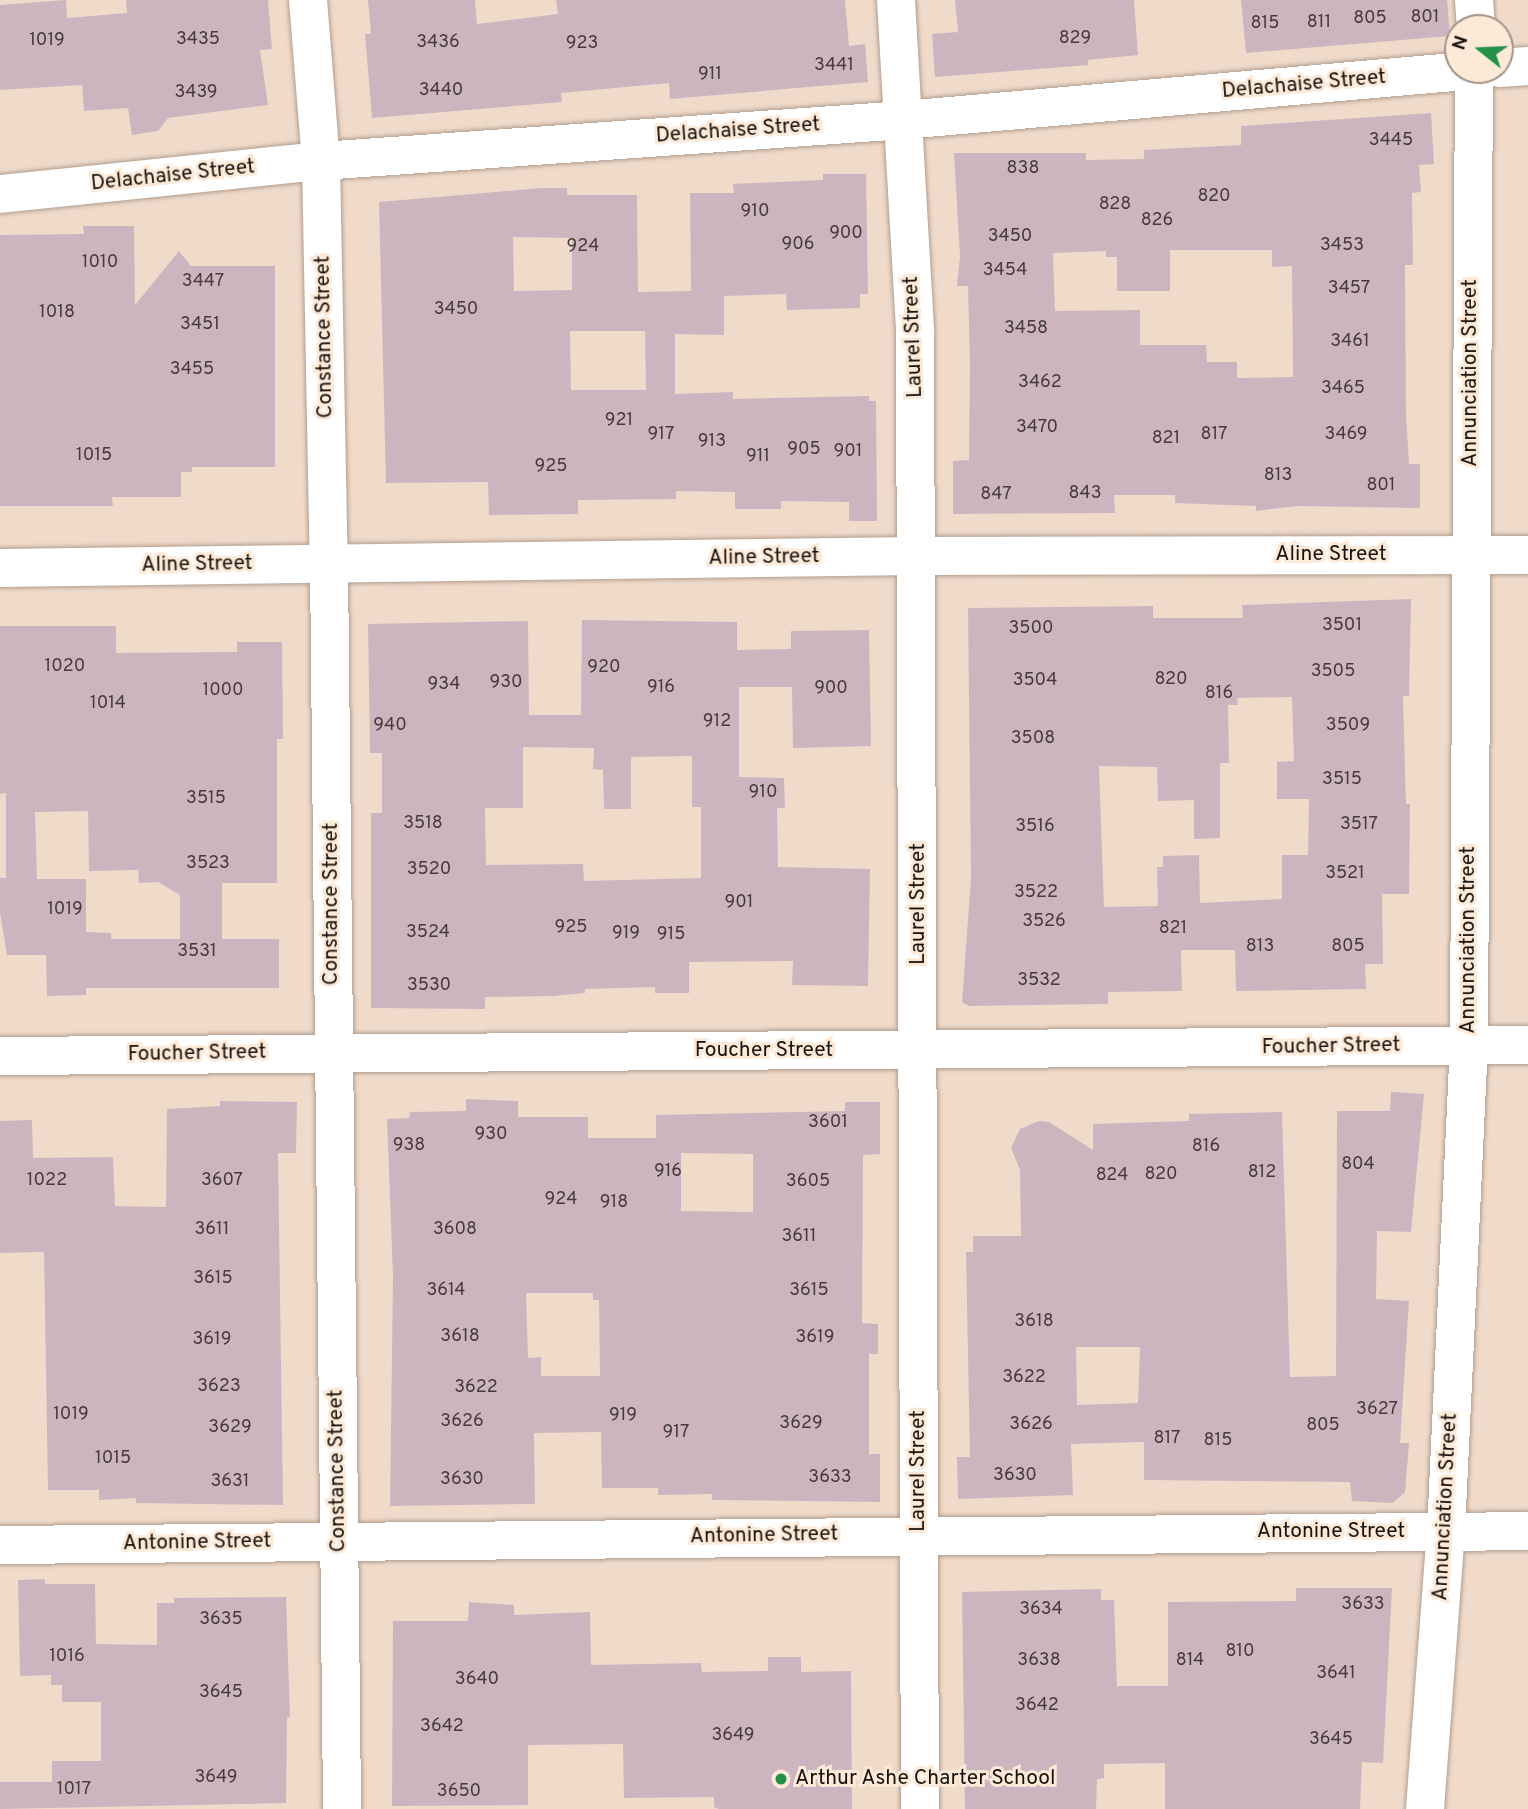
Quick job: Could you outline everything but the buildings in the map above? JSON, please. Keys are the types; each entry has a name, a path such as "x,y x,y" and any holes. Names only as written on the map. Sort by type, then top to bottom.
{"street":[{"name":"Constance Street","path":"308,0 321,160 329,564 342,1809"},
{"name":"Laurel Street","path":"895,0 915,331 920,1809"},
{"name":"Delachaise Street","path":"0,194 321,160 904,120 1444,73"},
{"name":"Annunciation Street","path":"1425,1809 1446,1531 1469,1045 1475,84"},
{"name":"Aline Street","path":"0,568 917,555 1528,555"},
{"name":"Foucher Street","path":"0,1056 1528,1045"},
{"name":"Antonine Street","path":"0,1545 919,1534 1528,1531"}],"place":[{"name":"Arthur Ashe Charter School","path":"781,1779"}]}
